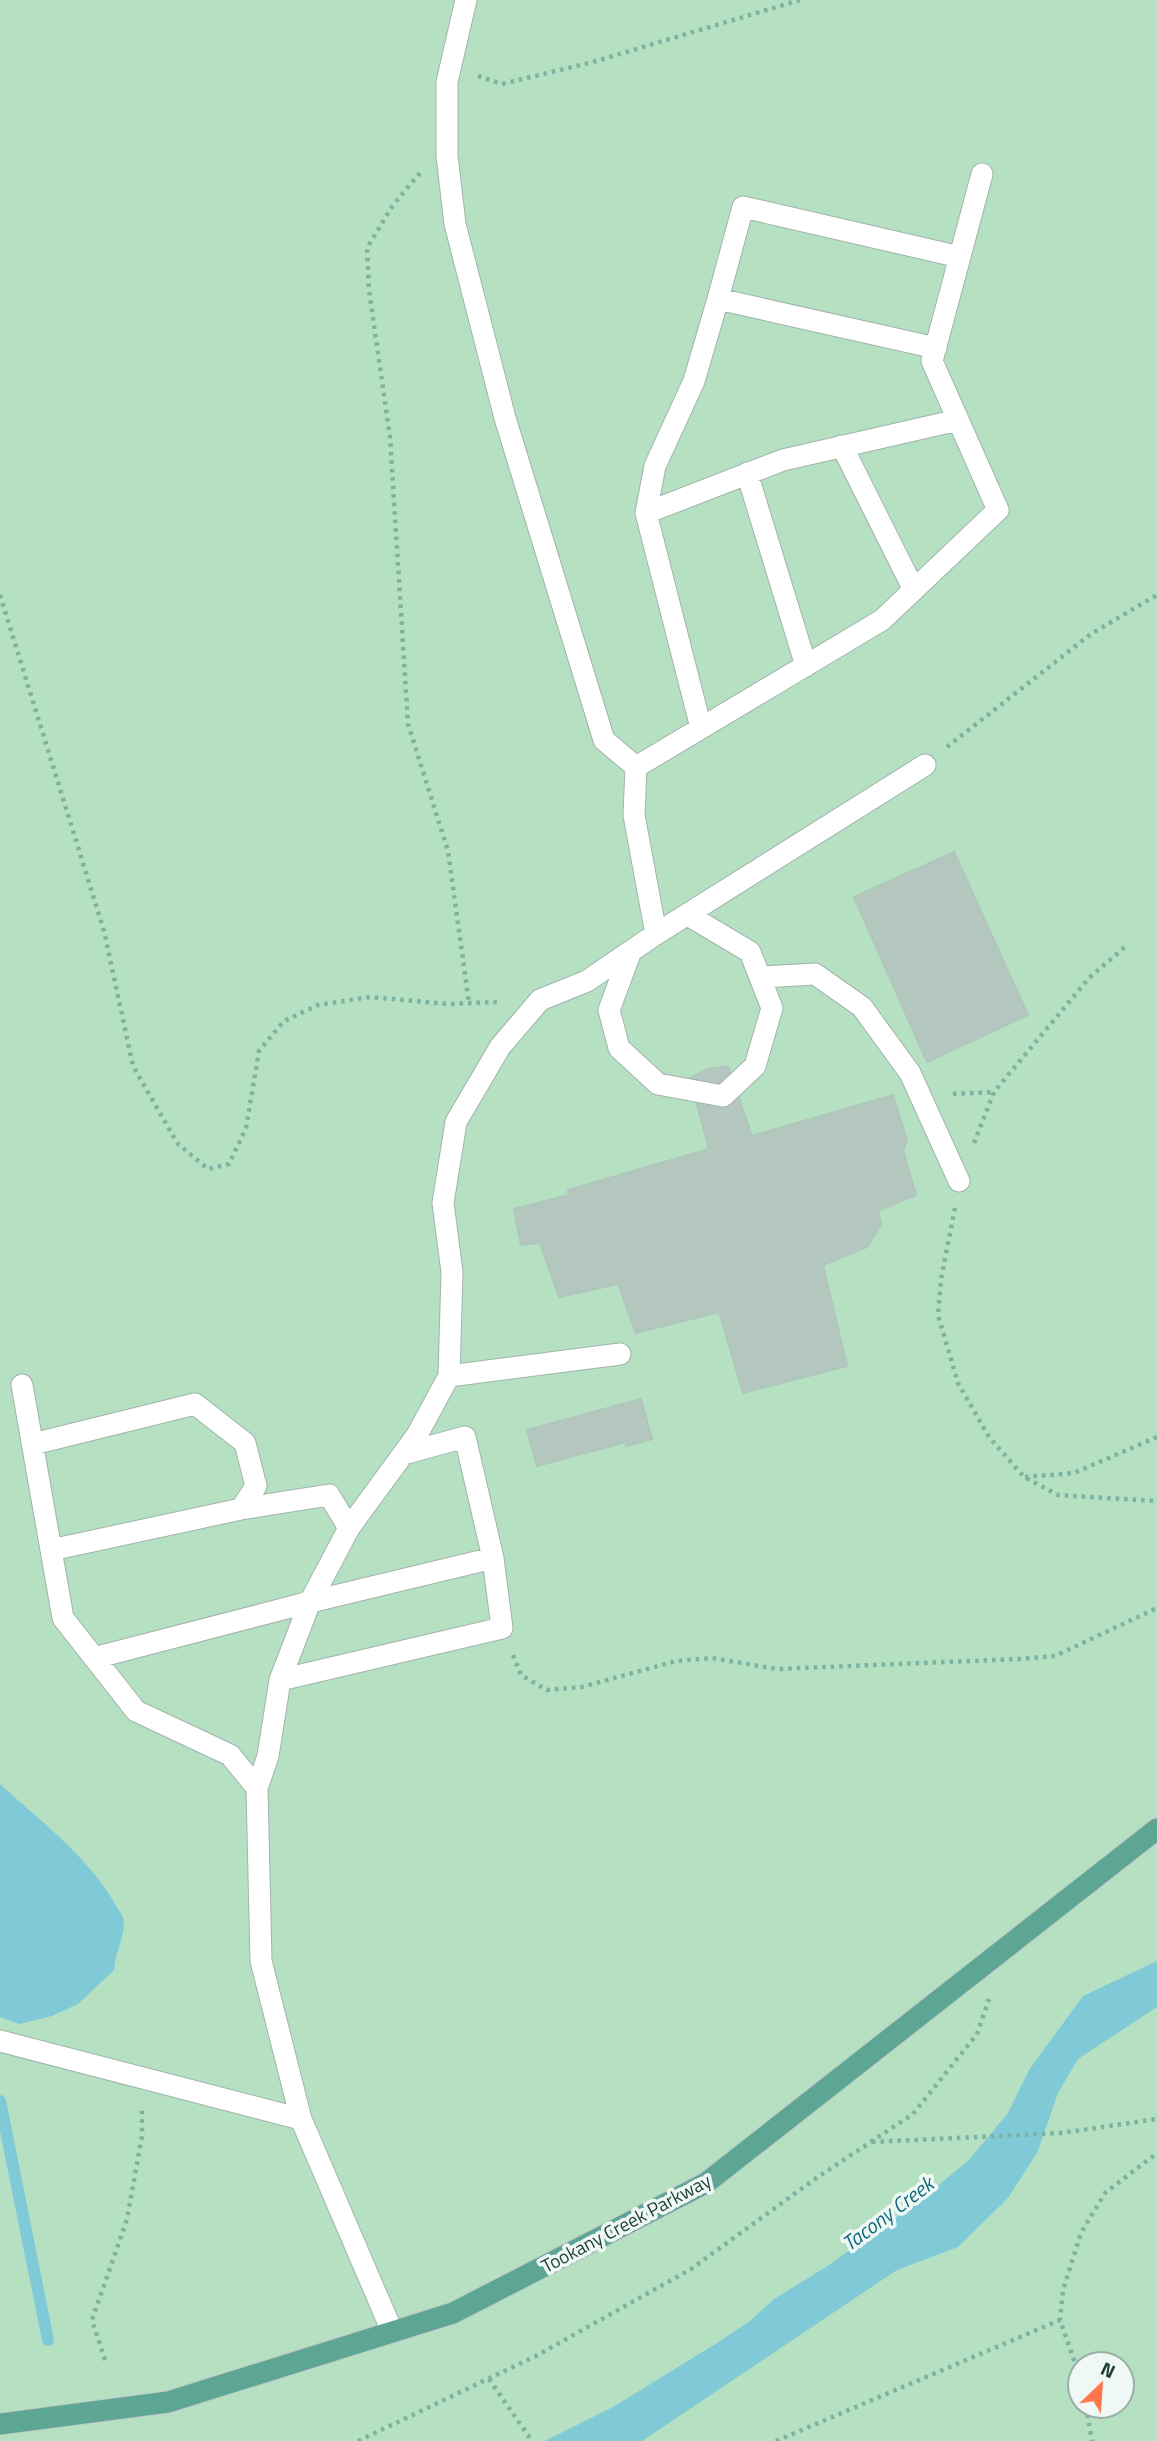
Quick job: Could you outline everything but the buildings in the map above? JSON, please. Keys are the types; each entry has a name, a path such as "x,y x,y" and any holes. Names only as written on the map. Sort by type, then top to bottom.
{"main road":[{"name":"Tookany Creek Parkway","path":"0,2424 168,2402 453,2313 706,2183 1157,1829"}],"lane":[{"path":"466,0 450,66 447,130 455,224 505,418 604,740 636,767"},
{"path":"636,767 882,620 998,510 932,361 982,174"},
{"path":"701,728 646,513 655,466 694,381 743,207 960,257"},
{"path":"718,299 936,348"},
{"path":"646,513 783,460 958,420"},
{"path":"842,446 914,590"},
{"path":"747,473 806,666"},
{"path":"393,2331 301,2119 261,1961 257,1788 268,1755 280,1680 310,1602 349,1528 403,1454 449,1376 452,1272 443,1203 456,1122 500,1047 540,1000 587,981 656,934 925,765"},
{"path":"636,767 634,815 656,934"},
{"path":"631,951 609,1010 619,1048 658,1084 723,1096 755,1066 772,1009 750,952 688,915"},
{"path":"760,977 816,974 862,1007 910,1073 959,1181"},
{"path":"449,1376 620,1354"},
{"path":"22,1385 63,1618 136,1711 230,1755 257,1788"},
{"path":"33,1444 195,1404 245,1443 256,1486 241,1509"},
{"path":"280,1680 502,1628 493,1558 465,1437 403,1454"},
{"path":"51,1550 241,1509 329,1495 349,1528"},
{"path":"94,1658 493,1558"},
{"path":"0,2041 301,2119"}],"path":[{"path":"450,66 502,84 593,62 800,0"},
{"path":"447,130 423,169 393,205 367,248 369,290 390,437 408,724 448,850 469,1003"},
{"path":"0,595 104,932 133,1066 177,1143 208,1169 229,1164 246,1128 259,1051 284,1021 318,1005 370,997 469,1003 540,1000"},
{"path":"925,765 1091,634 1157,595"},
{"path":"1126,946 1089,978 994,1093 959,1181 941,1279 938,1315 958,1383 989,1437 1024,1477 1058,1495 1157,1501"},
{"path":"1024,1477 1074,1473 1157,1437"},
{"path":"502,1628 521,1675 547,1690 582,1687 676,1661 712,1658 777,1669 1055,1656 1157,1608"},
{"path":"358,2441 489,2379 691,2269 913,2114 977,2034 990,1996"},
{"path":"105,2360 92,2320 127,2219 142,2136 142,2076"},
{"path":"871,2142 1061,2133 1156,2121"},
{"path":"1071,2350 1060,2320 1063,2290 1081,2234 1105,2193 1157,2153"},
{"path":"776,2441 1060,2320"},
{"path":"489,2379 532,2441"},
{"path":"1088,2420 1092,2441"}],"green space":[{"path":"0,0 1157,0 1157,2441 0,2441"}],"water":[{"path":"0,1784 88,1866 112,1899 124,1924 114,1970 78,2004 52,2016 19,2024 0,2017"},
{"path":"1157,1961 1157,2007 1078,2059 1058,2093 1037,2153 1008,2198 958,2247 897,2270 642,2441 545,2441 613,2407 717,2343 750,2321 774,2299 826,2267 924,2197 969,2160 1008,2113 1029,2070 1083,1996"}],"waterway":[{"path":"0,2101 48,2340"}],"water label":[{"name":"Tacony Creek","path":"888,2214"}]}
